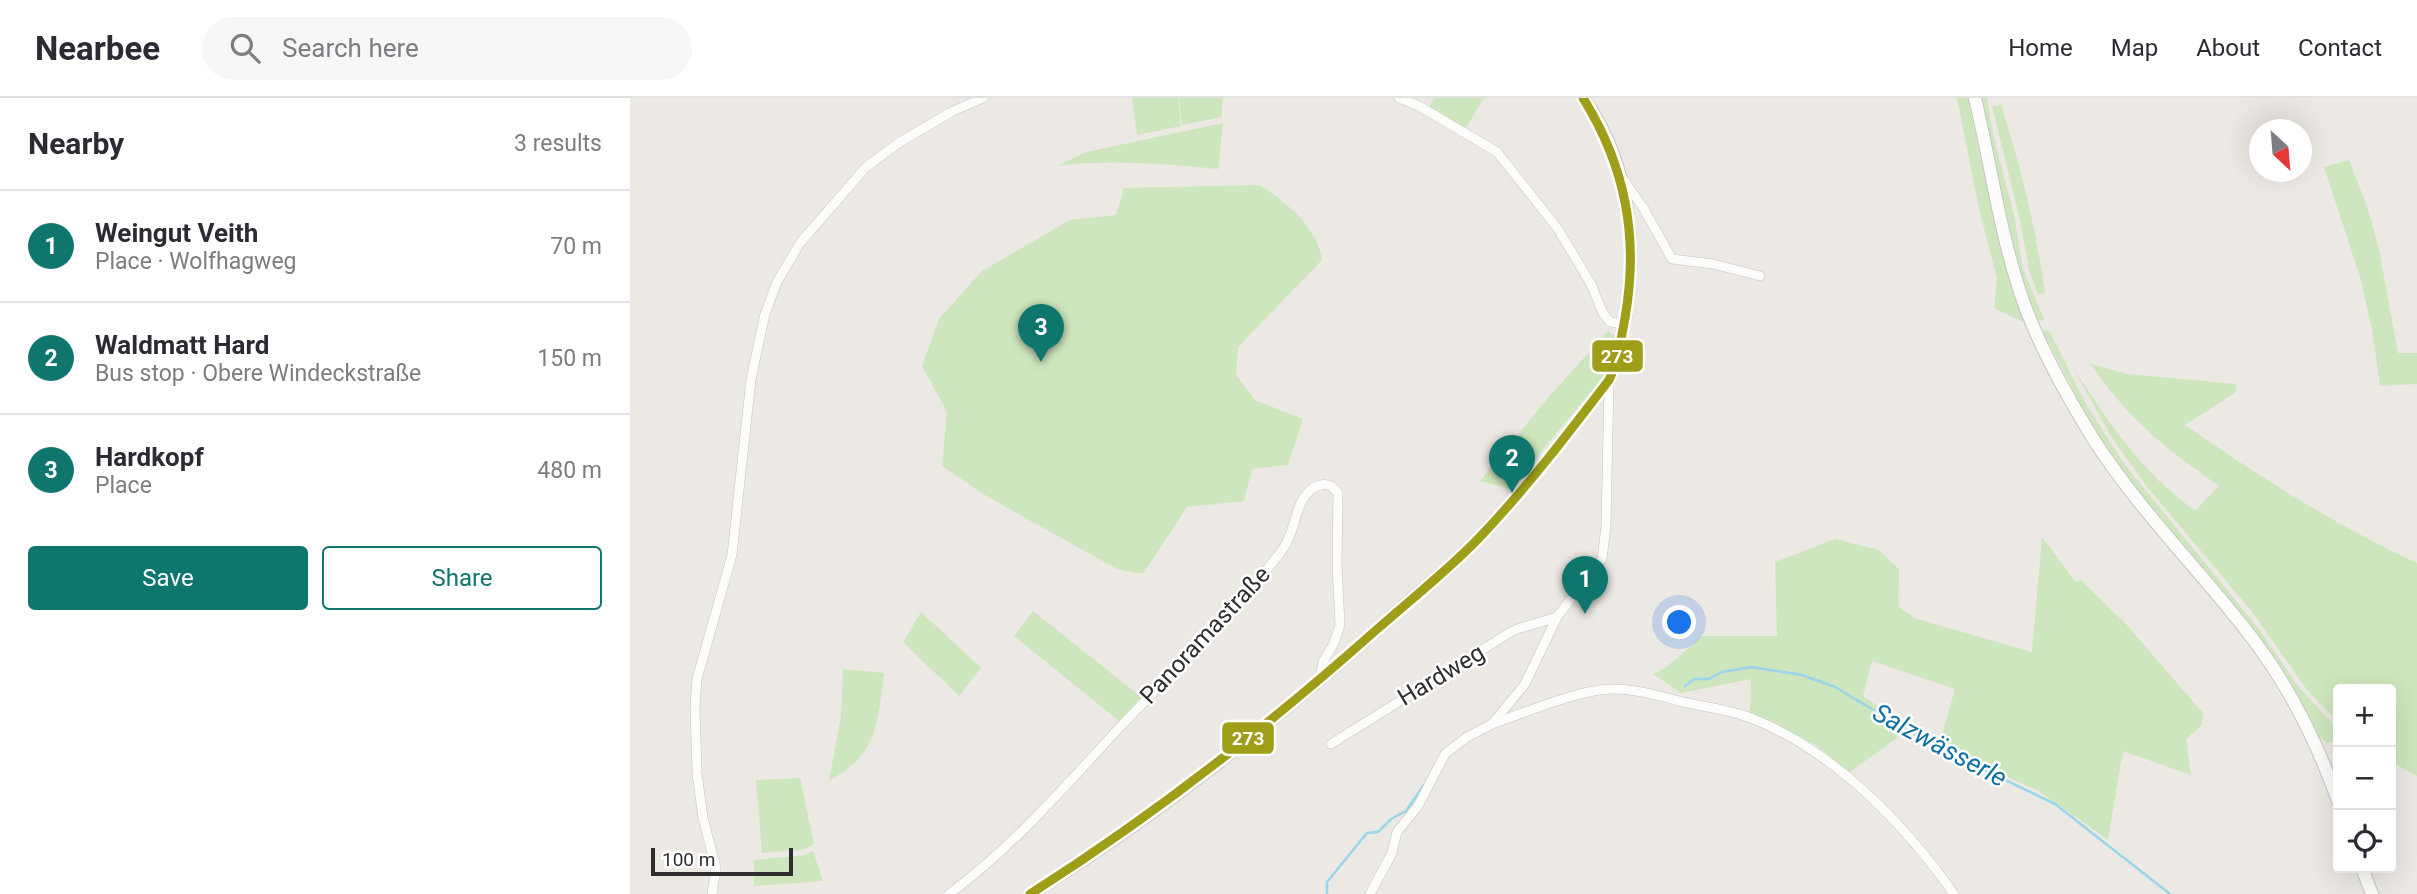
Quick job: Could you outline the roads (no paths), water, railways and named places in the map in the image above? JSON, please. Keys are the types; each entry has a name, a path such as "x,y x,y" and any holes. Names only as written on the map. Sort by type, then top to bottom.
{"street":[{"path":"712,894 716,868 699,789 695,706 697,679 732,555 751,379 765,314 777,282 800,243 866,167 940,118 983,98"},
{"path":"1399,98 1419,106 1497,152 1558,229 1591,284 1602,313 1610,322 1624,324"},
{"path":"1030,894 1233,753 1320,681 1479,538 1609,380 1624,324 1631,266 1620,176 1597,117 1583,98"},
{"path":"1975,98 2019,289 2059,377 2093,438 2118,475 2275,670 2297,706 2333,789"},
{"path":"1620,176 1639,200 1672,259 1713,264 1760,275"},
{"path":"1625,205 1639,200"},
{"path":"1492,724 1525,684 1557,617 1602,559 1606,526 1609,380"},
{"name":"Panoramastraße","path":"949,894 979,872 1033,821 1237,607 1288,541 1300,505 1308,492 1325,484 1338,493 1340,625 1323,662 1320,681"},
{"name":"Hardweg","path":"1331,744 1514,630 1557,617"},
{"path":"1370,894 1392,853 1397,831 1418,806 1445,754 1467,737 1492,724 1581,694 1620,689 1748,717 1793,737 1843,771 1918,847 1954,894"},
{"path":"2364,873 2372,894"}],"waterway":[{"name":"Salzwässerle","path":"1685,686 1694,679 1709,679 1722,672 1751,667 1802,675 1835,687 1932,745 2055,804 2170,894"},
{"name":"Salzwässerle","path":"1327,894 1327,882 1367,833 1378,832 1391,819 1406,811 1424,785"}],"place":[{"name":"Hardkopf","path":"1041,362"},
{"name":"Waldmatt Hard","path":"1512,493"},
{"name":"Weingut Veith","path":"1585,614"}]}
